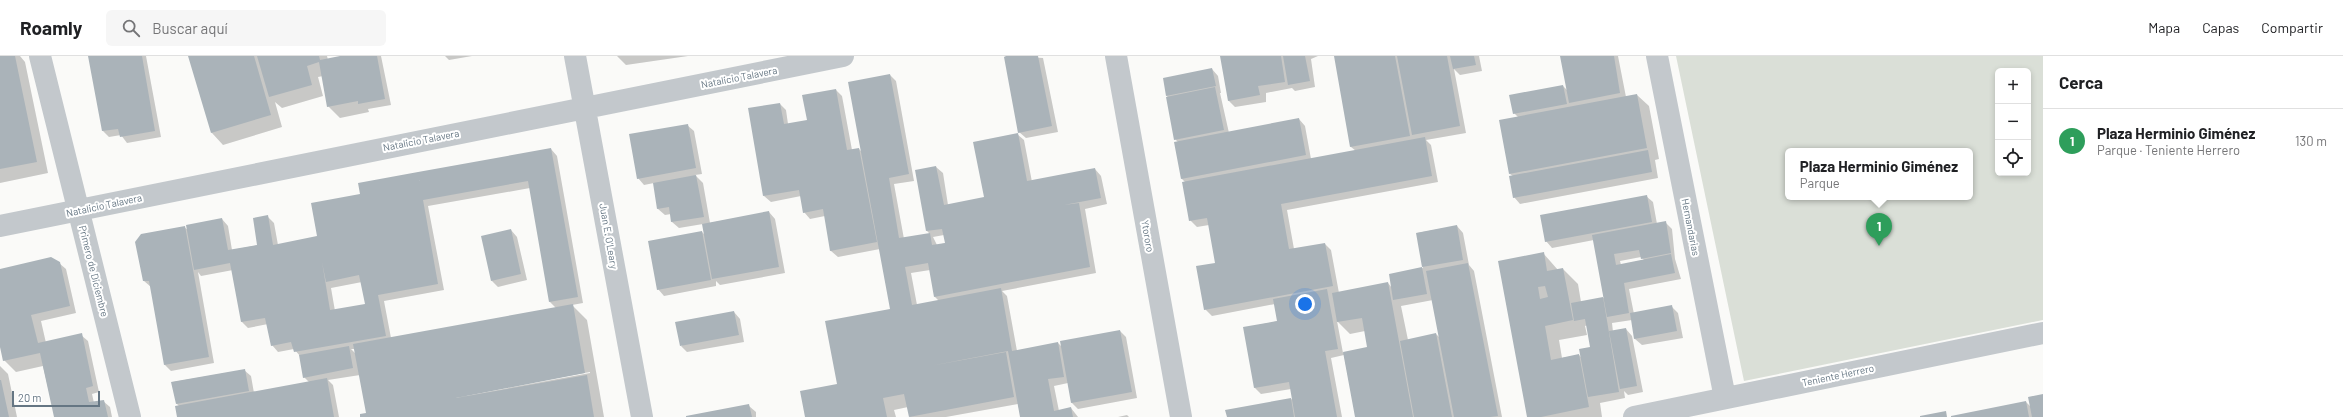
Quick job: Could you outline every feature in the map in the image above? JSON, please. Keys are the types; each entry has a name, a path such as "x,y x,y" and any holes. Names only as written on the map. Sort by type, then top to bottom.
{"street":[{"name":"Primero de Diciembre","path":"40,56 80,210 130,417"},
{"name":"Juan E. O'Leary","path":"575,56 642,417"},
{"name":"Natalicio Talavera","path":"0,226 843,56"},
{"name":"Ytororo","path":"1116,56 1181,417"},
{"name":"Hernandarias","path":"1657,56 1725,398"},
{"name":"Teniente Herrero","path":"1634,417 2043,333"}],"shaded area":[{"path":"1676,56 2043,56 2043,320 1744,381"}],"building":[{"path":"0,56 15,56 37,162 0,169"},
{"path":"88,56 142,56 155,131 120,137 118,129 102,131"},
{"path":"188,56 254,56 271,115 211,133"},
{"path":"257,56 319,56 320,60 340,56 377,56 385,99 358,104 358,101 327,107 319,62 307,66 312,85 269,97"},
{"path":"1038,56 1052,126 1018,133 1004,57"},
{"path":"1220,56 1281,56 1285,82 1258,86 1260,95 1228,101"},
{"path":"1283,56 1305,56 1310,81 1288,85"},
{"path":"1334,56 1395,56 1410,136 1350,147"},
{"path":"1397,56 1447,56 1460,126 1412,135"},
{"path":"1450,56 1474,56 1476,65 1453,69"},
{"path":"1560,56 1614,56 1620,93 1569,103"},
{"path":"1212,68 1216,86 1166,96 1163,78"},
{"path":"890,74 909,174 889,178 899,238 930,233 932,245 945,243 942,229 926,231 915,170 936,166 944,205 984,197 973,142 1018,133 1027,181 1095,168 1101,198 1064,205 1079,203 1090,267 934,297 928,263 905,267 912,305 1001,288 1012,351 1058,342 1064,377 1048,379 1054,411 1071,407 1073,417 1020,417 1008,351 930,366 1006,352 1014,397 909,417 904,394 883,398 887,417 805,417 800,391 837,384 825,321 890,309 848,82"},
{"path":"1563,85 1567,104 1513,114 1509,95"},
{"path":"1215,87 1224,130 1174,140 1166,97"},
{"path":"836,89 847,150 859,148 877,242 830,251 823,209 803,213 799,190 763,196 748,108 780,103 784,124 807,120 802,95"},
{"path":"1637,94 1647,148 1509,174 1499,120"},
{"path":"1299,118 1306,155 1181,179 1174,142"},
{"path":"688,124 696,168 637,179 629,134"},
{"path":"1425,137 1432,176 1281,204 1289,249 1325,243 1333,286 1204,310 1196,266 1215,263 1207,218 1189,221 1182,182"},
{"path":"551,148 578,297 549,302 528,181 423,200 438,284 378,295 386,336 294,352 291,342 271,346 265,318 241,322 230,263 194,270 186,225 222,218 228,250 257,245 253,218 268,215 273,245 317,236 311,203 360,194 358,183","holes":["322,262 326,282 359,275 365,304 330,310"]},
{"path":"1648,150 1652,172 1513,198 1509,176"},
{"path":"696,175 704,217 671,222 669,207 657,209 653,183"},
{"path":"1647,195 1652,222 1545,242 1540,215"},
{"path":"769,211 779,267 712,279 702,224"},
{"path":"1666,221 1671,253 1641,259 1639,250 1614,254 1616,265 1671,254 1675,273 1624,283 1629,313 1607,317 1592,235"},
{"path":"1457,225 1463,260 1422,267 1416,233"},
{"path":"185,226 209,357 164,365 149,281 143,281 135,242 141,234"},
{"path":"511,229 521,274 491,281 481,236"},
{"path":"702,231 711,280 657,290 648,241"},
{"path":"1544,252 1547,271 1563,268 1573,320 1545,326 1551,360 1579,354 1589,407 1541,417 1527,417 1498,261","holes":["1545,286 1548,297 1540,299 1538,287"]},
{"path":"51,257 60,262 70,306 31,315 38,343 82,333 93,386 86,388 89,402 104,400 108,417 54,417 40,353 3,361 0,347 0,269"},
{"path":"1468,263 1498,416 1454,417 1426,271"},
{"path":"1422,267 1427,294 1393,300 1389,274"},
{"path":"1388,282 1413,417 1355,417 1343,352 1367,347 1362,318 1337,322 1332,293"},
{"path":"1327,289 1338,349 1325,351 1337,417 1295,417 1289,382 1254,388 1243,327 1277,321 1273,299"},
{"path":"1603,297 1619,392 1588,397 1579,349 1590,347 1585,319 1574,321 1571,303"},
{"path":"573,304 585,373 456,398 587,375 594,417 360,417 360,414 366,413 353,344"},
{"path":"1672,305 1677,331 1634,339 1630,313"},
{"path":"734,311 739,335 680,346 675,322"},
{"path":"1626,328 1637,386 1620,389 1609,331"},
{"path":"1120,330 1132,392 1071,403 1060,341"},
{"path":"1436,333 1452,417 1414,417 1400,341"},
{"path":"349,346 353,368 303,378 299,355"},
{"path":"245,369 249,391 176,404 171,382"},
{"path":"327,378 334,417 177,417 175,406"},
{"path":"1,380 9,417 0,417"},
{"path":"2043,394 2043,417 2032,417 2028,397"},
{"path":"1291,398 1294,417 1227,417 1225,410"},
{"path":"2026,401 2029,417 1951,417 1951,416"},
{"path":"749,404 752,417 686,417 686,416"},
{"path":"1946,411 1947,417 1920,417 1920,416"}],"place":[{"name":"Plaza Herminio Giménez","path":"1879,246"}]}
